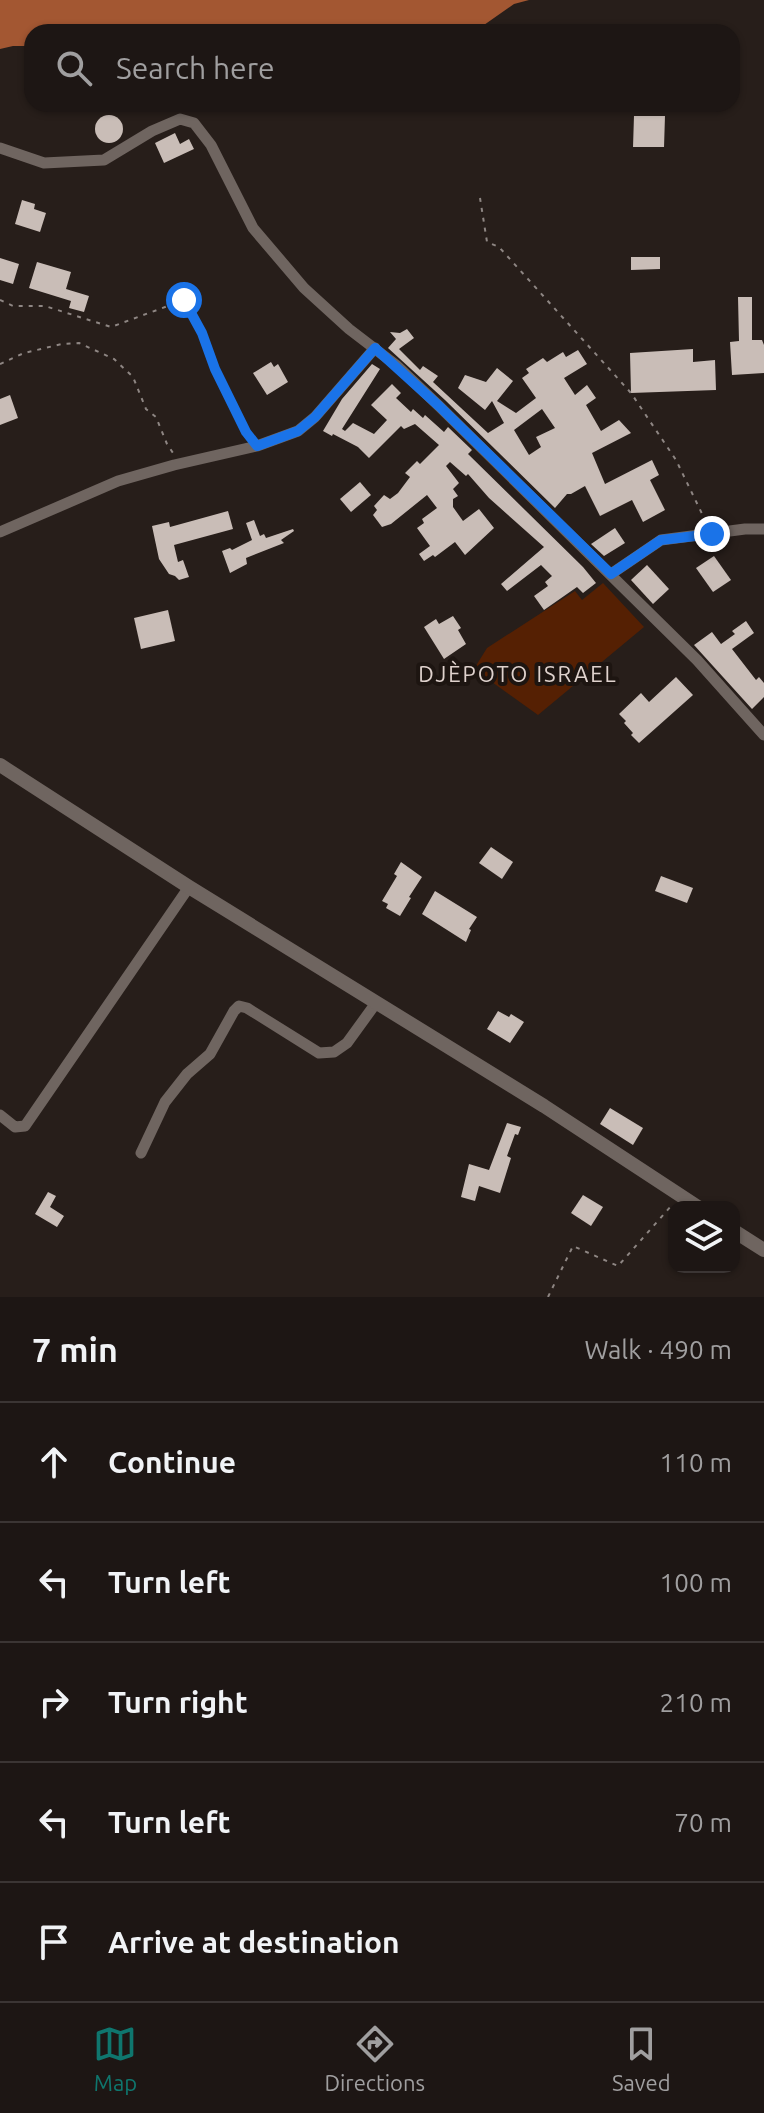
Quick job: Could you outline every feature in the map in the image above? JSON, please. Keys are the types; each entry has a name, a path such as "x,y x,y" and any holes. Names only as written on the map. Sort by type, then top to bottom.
{"street":[{"path":"0,148 44,163 104,160 152,131 180,119 194,123 211,145 253,228 304,288 439,406 697,660 764,735"},
{"path":"0,532 118,481 257,446 298,431 315,417 375,348"},
{"path":"611,574 661,540 764,529"},
{"path":"0,765 189,887 544,1106 689,1201"},
{"path":"0,1115 15,1127 25,1126 189,887"},
{"path":"141,1153 165,1102 187,1074 210,1054 221,1031 239,1006 319,1053 334,1052 347,1043 376,1003"},
{"path":"740,1235 764,1250"}],"path":[{"path":"480,198 487,242 499,247 631,393 676,460 712,534"},
{"path":"0,300 13,306 45,306 111,327 184,300 246,432 257,446"},
{"path":"0,364 24,353 79,343 114,359 133,377 146,409 156,417 167,444 180,464"},
{"path":"548,1297 573,1246 618,1266 681,1196"}],"shaded area":[{"path":"0,0 529,0 514,4 485,24 24,24 24,46 0,49"},
{"path":"603,583 644,627 538,715 474,669 487,648 575,591 582,600"}],"building":[{"path":"109,115 119,119 123,129 119,139 109,143 99,139 95,129 99,119"},
{"path":"634,116 665,116 664,147 633,147"},
{"path":"175,133 180,144 189,139 194,149 164,163 155,143"},
{"path":"22,200 35,204 34,209 46,213 40,232 15,224"},
{"path":"631,257 660,257 660,269 631,270"},
{"path":"0,258 19,264 13,284 0,280"},
{"path":"37,262 71,272 66,289 89,296 84,312 69,308 71,301 29,288"},
{"path":"738,297 752,297 752,340 762,340 764,345 764,373 732,375 730,342 739,341"},
{"path":"407,329 414,338 399,349 420,370 423,366 438,376 433,382 488,433 504,423 492,401 485,410 458,388 465,375 486,382 497,368 513,381 497,401 516,413 536,398 522,378 529,373 526,369 543,358 547,362 563,352 566,357 578,350 587,364 564,378 575,395 587,385 596,398 586,405 601,431 619,420 631,433 592,453 605,484 652,460 659,475 650,480 665,510 643,522 632,500 600,516 585,486 567,494 555,508 388,348 396,339 390,332 400,333","holes":["542,409 555,428 536,437 541,447 529,455 514,430"]},
{"path":"693,349 693,362 715,360 716,390 631,393 630,353"},
{"path":"271,362 274,367 278,364 288,382 267,395 253,373"},
{"path":"372,364 380,369 342,429 345,431 353,423 374,434 387,420 371,405 392,384 401,393 396,398 411,412 413,409 423,418 425,415 444,432 448,427 472,450 468,454 596,583 583,593 577,587 544,610 534,596 548,586 545,582 552,576 541,565 507,591 501,584 544,547 489,498 468,474 466,476 450,462 446,466 459,483 453,489 458,496 453,499 453,507 463,521 479,509 494,528 465,555 455,542 424,561 419,554 430,546 417,528 424,523 422,519 437,508 427,495 391,524 382,527 373,515 377,510 374,506 384,495 390,499 398,493 410,477 405,473 417,461 420,464 439,445 415,424 404,429 401,426 369,458 358,447 323,431 342,399"},
{"path":"10,395 18,418 0,425 0,399"},
{"path":"360,482 371,495 351,512 340,499"},
{"path":"228,511 233,529 174,545 178,562 183,560 189,577 179,580 169,574 159,559 152,526 169,522 170,527"},
{"path":"254,520 260,536 264,534 266,538 294,531 281,540 284,543 246,558 247,564 230,573 222,551 232,550 252,540 246,523"},
{"path":"615,528 625,543 604,556 591,544"},
{"path":"714,556 731,580 713,592 696,568"},
{"path":"647,565 669,589 653,604 631,580"},
{"path":"168,610 175,641 141,649 134,618"},
{"path":"453,616 466,644 444,659 424,627 436,619 439,624"},
{"path":"746,621 754,633 732,649 756,680 759,677 764,683 764,697 752,709 694,645 712,632 721,644"},
{"path":"676,677 693,695 639,743 619,714 641,693 649,702"},
{"path":"491,847 513,862 502,879 479,863"},
{"path":"401,862 422,877 400,916 386,908 388,904 382,901 397,876 394,874"},
{"path":"661,876 693,888 687,903 655,891"},
{"path":"435,891 477,917 469,929 466,942 422,914"},
{"path":"498,1011 524,1022 510,1043 487,1029"},
{"path":"610,1108 643,1128 633,1145 600,1124"},
{"path":"507,1123 521,1127 507,1156 511,1158 500,1193 479,1186 475,1201 461,1197 469,1164 489,1170"},
{"path":"48,1192 56,1196 50,1207 64,1216 57,1227 35,1214"},
{"path":"583,1195 603,1207 591,1226 571,1213"}],"district":[{"name":"DJÈPOTO ISRAEL","path":"518,674"}],"route":[{"path":"184,300 246,432 257,446 298,431 315,417 375,348 611,574 661,540 712,534"}]}
